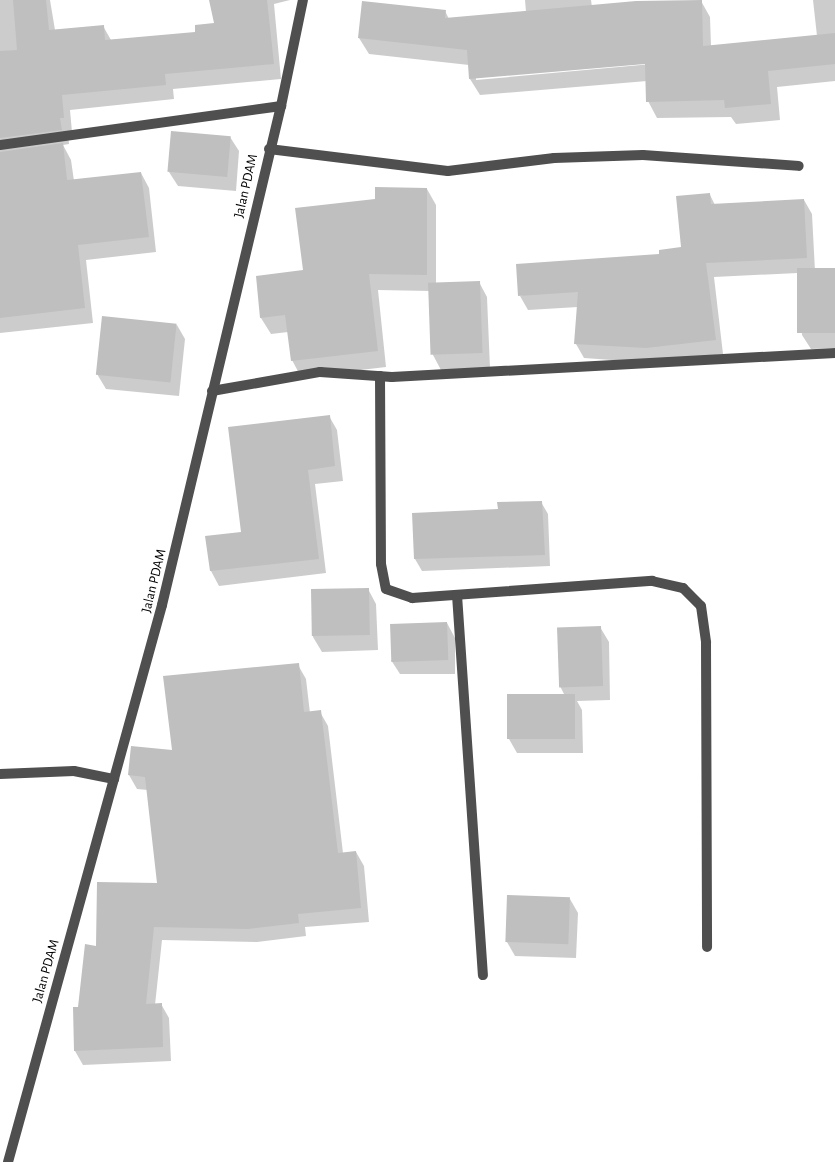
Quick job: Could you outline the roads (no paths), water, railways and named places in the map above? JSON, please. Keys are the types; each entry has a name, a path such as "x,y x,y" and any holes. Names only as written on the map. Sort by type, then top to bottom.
{"street":[{"name":"Jalan PDAM","path":"5,1161 162,605 269,148 281,106 303,0"},
{"path":"0,145 281,106"},
{"path":"269,148 448,171 554,158 644,155 798,166"},
{"path":"212,391 320,372 380,376 835,353"},
{"path":"380,376 381,564 386,589 412,598 652,581 683,588 701,606 706,643 707,946"},
{"path":"457,595 483,975"},
{"path":"0,774 74,771 114,779"}]}
